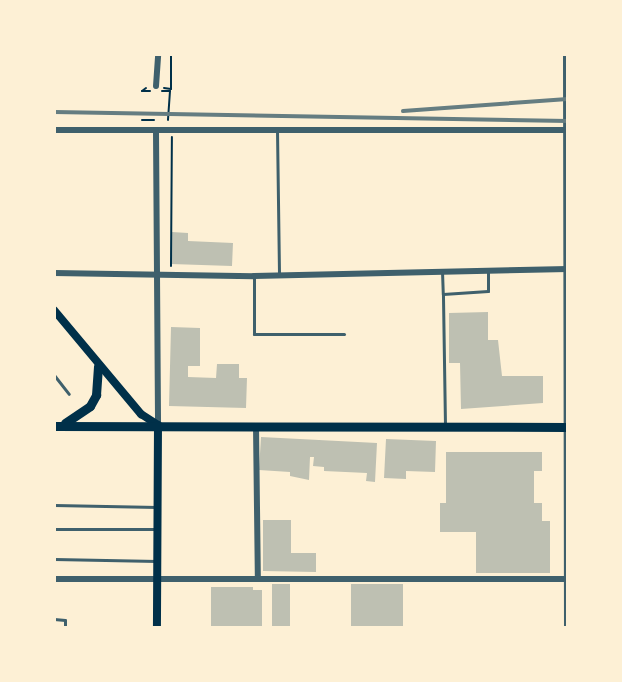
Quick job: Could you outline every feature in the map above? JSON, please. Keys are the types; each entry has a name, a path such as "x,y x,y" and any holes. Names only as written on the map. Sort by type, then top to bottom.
{"main road":[{"path":"54,310 98,366 141,414 158,425"},
{"path":"57,426 75,420 90,406 96,394 98,366"},
{"path":"158,425 158,628"},
{"path":"57,426 568,427"}],"street":[{"path":"156,86 158,54"},
{"path":"566,54 567,628"},
{"path":"54,130 567,130"},
{"path":"156,130 158,425"},
{"path":"54,273 254,276 567,269"},
{"path":"256,426 258,579"},
{"path":"54,579 567,579"}],"lane":[{"path":"277,130 279,275"},
{"path":"442,271 445,426"},
{"path":"443,294 488,291 488,271"},
{"path":"254,276 254,334 344,334"},
{"path":"54,375 69,394"},
{"path":"54,505 158,507"},
{"path":"54,529 158,529"},
{"path":"54,559 158,561"},
{"path":"54,620 65,620 65,628"}],"path":[{"path":"170,92 171,120"}],"building":[{"path":"172,232 188,233 188,241 233,243 232,266 171,264"},
{"path":"488,312 488,340 498,340 502,376 543,376 543,403 461,409 460,363 449,363 449,313"},
{"path":"171,327 200,328 200,366 188,366 188,377 216,378 217,364 239,364 239,378 247,378 246,408 169,406"},
{"path":"261,437 377,443 375,482 366,481 367,473 324,471 324,467 313,466 314,457 310,457 309,480 290,476 290,472 259,470"},
{"path":"386,439 436,441 435,472 406,471 406,479 384,478"},
{"path":"446,452 542,452 542,471 534,471 534,503 542,503 542,521 550,521 550,573 476,573 476,532 440,532 440,503 446,503"},
{"path":"263,520 291,520 291,553 316,553 316,572 263,571"},
{"path":"272,584 290,584 290,628 272,628"},
{"path":"351,584 403,584 403,628 351,628"},
{"path":"211,587 253,587 253,590 262,590 262,628 211,628"}],"railway":[{"path":"403,111 568,99"},
{"path":"54,112 568,121"}]}
